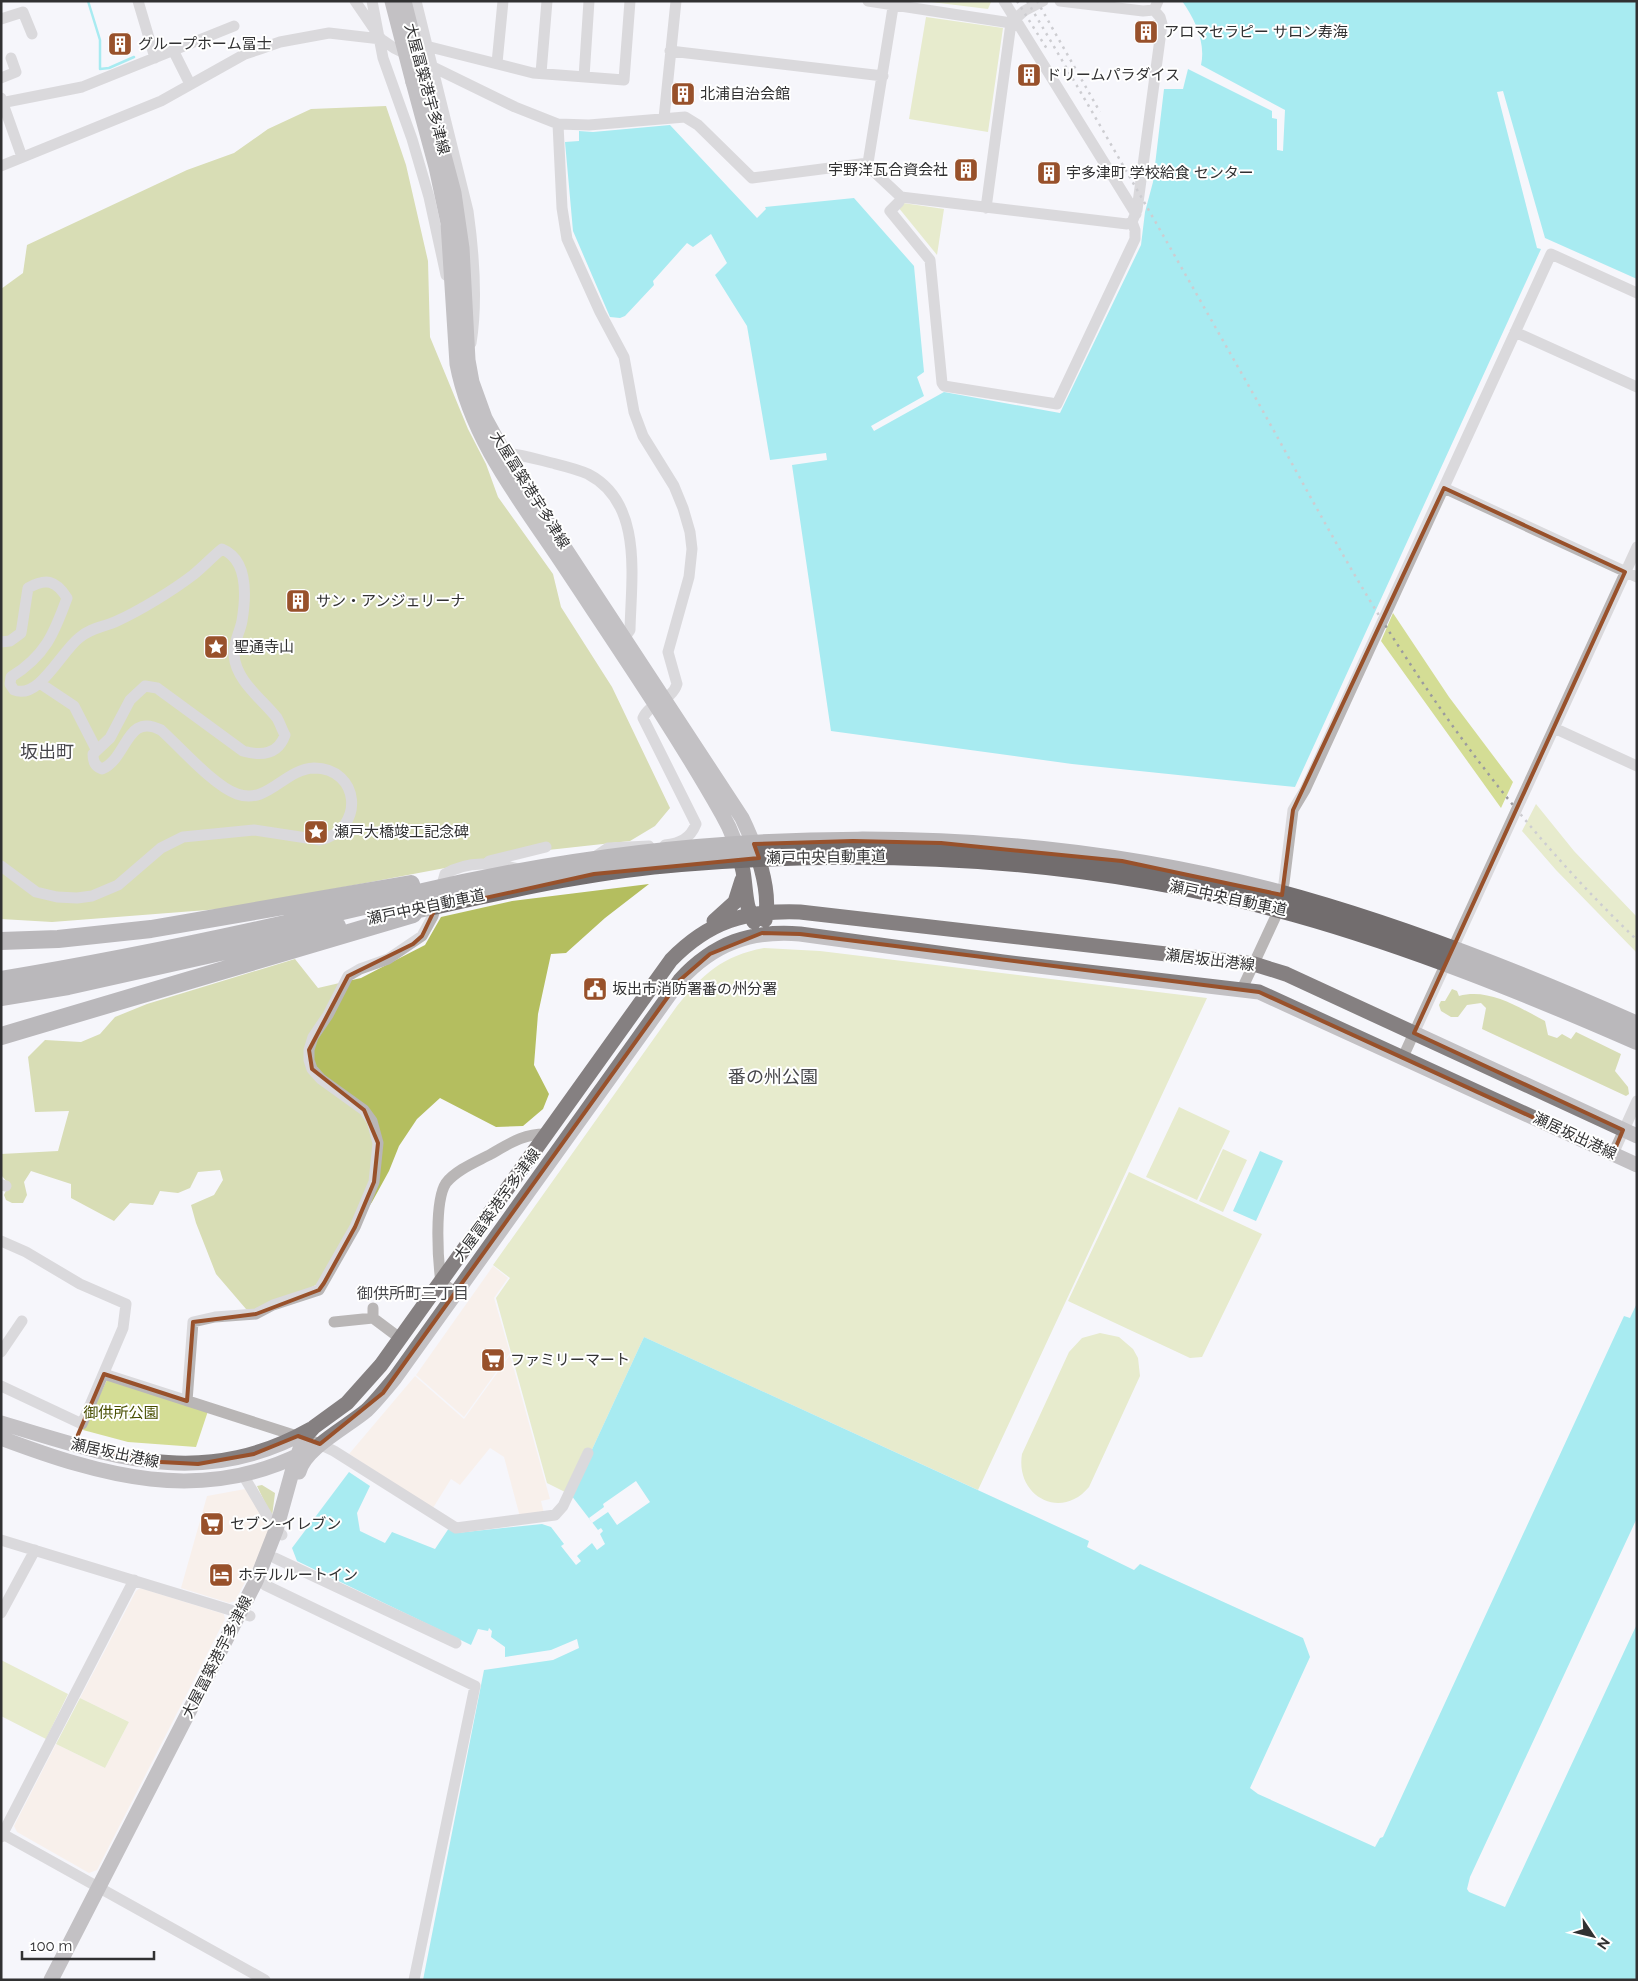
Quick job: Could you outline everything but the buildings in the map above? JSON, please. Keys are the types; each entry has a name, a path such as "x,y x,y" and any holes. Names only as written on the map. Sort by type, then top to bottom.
{"highway":[{"name":"瀬戸中央自動車道","path":"1,997 68,986 413,901 498,867 706,847 853,841 941,842 1122,861 1211,878 1288,896 1379,923 1522,976 1637,1025"},
{"name":"瀬戸中央自動車道","path":"1,980 70,969 345,911 504,891 594,874 679,863 851,855 939,857 1029,864 1122,876 1207,892 1292,912 1376,937 1464,968 1637,1041"},
{"path":"1,942 58,939 413,901"},
{"path":"1,1036 413,901"}],"main road":[{"name":"大屋冨築港宇多津線","path":"392,1 423,77 436,167 448,223 453,314 461,384 474,422 498,455 661,701 742,818 756,851 767,912 762,934"},
{"name":"大屋冨築港宇多津線","path":"404,1 454,193 459,221 468,360 478,400 498,455"},
{"name":"大屋冨築港宇多津線","path":"560,549 625,637 723,816 735,843 743,871 749,913 762,934"},
{"path":"671,960 687,941 722,915 735,902 741,888 743,871"},
{"name":"瀬居坂出港線","path":"749,913 800,912 1254,964 1286,974 1630,1133"},
{"name":"大屋冨築港宇多津線","path":"314,1427 357,1394 401,1339 671,960 700,934 749,913"},
{"name":"大屋冨築港宇多津線","path":"294,1465 304,1461 320,1444 352,1422 383,1392 690,970 722,947 762,934"},
{"name":"瀬居坂出港線","path":"762,934 800,934 1003,962 1242,989 1275,997 1637,1165"},
{"path":"598,1062 614,1073"},
{"name":"瀬居坂出港線","path":"1,1423 122,1458 160,1464 198,1464 254,1454 301,1437 314,1427"},
{"name":"大屋冨築港宇多津線","path":"245,1614 265,1585 275,1558 287,1493 301,1437"},
{"name":"瀬居坂出港線","path":"1,1438 41,1453"},
{"name":"瀬居坂出港線","path":"1,1444 122,1475 158,1481 192,1482 294,1465 320,1444"},
{"path":"254,1454 276,1456 294,1465"},
{"name":"大屋冨築港宇多津線","path":"51,1980 103,1890 245,1614 263,1566 279,1532 294,1465"},
{"path":"250,1473 278,1477 287,1493"},
{"name":"大屋冨築港宇多津線","path":"63,1980 103,1890"}],"street":[{"path":"138,1 154,58"},
{"path":"356,1 381,39 394,48 423,77 515,107 558,124 589,126 685,117 698,125 752,178 868,163"},
{"path":"372,1 381,39 383,58 422,169 438,231 453,314"},
{"path":"416,1 426,46 423,77"},
{"path":"497,63 503,1"},
{"path":"541,73 547,1"},
{"path":"584,77 590,1"},
{"path":"426,46 541,73 624,80 630,1"},
{"path":"664,118 676,1"},
{"path":"868,1 894,2 1013,20"},
{"path":"1004,1 1013,20 1134,218"},
{"path":"986,208 1013,20 1024,11 1043,1"},
{"path":"901,197 899,202 890,211 930,260 942,382 944,386 1057,404 1135,239 1134,218 1162,24 1156,6 1144,11 1060,1"},
{"path":"894,2 868,163 870,168 901,197 1127,224 1134,218"},
{"path":"1,19 24,12 32,34"},
{"path":"22,157 2,101 82,87 234,26"},
{"path":"1,166 161,102 244,54 280,42 328,33 381,39"},
{"path":"383,58 389,50 394,48"},
{"path":"173,50 190,84"},
{"path":"670,51 883,76"},
{"path":"1,78 16,72 11,58"},
{"path":"478,863 502,865 540,874 574,871 608,848 670,844 685,840 692,834 696,824 643,718 645,712 676,689 677,684 668,652 689,577 692,548 690,532 684,508 674,486 643,436 634,412 624,357 600,312 567,239 562,208 558,124"},
{"path":"1242,989 1275,918 1280,901 1293,810 1305,790 1551,254 1637,293"},
{"path":"1515,332 1637,387"},
{"path":"498,455 575,469 601,483 616,500 627,523 630,541 630,630 625,637"},
{"path":"1444,488 1637,577"},
{"path":"1403,1057 1637,547"},
{"path":"1,642 10,641 21,633 28,588 41,581 50,582 61,588 67,598 57,627 44,651 30,666 12,677 5,684 19,692 29,692 41,684 63,653 78,638 91,630 117,621 150,602 194,574 222,549 235,557 243,576 245,595 234,656 240,673 257,697 278,719 285,735 282,743 272,752 254,754 243,751 157,688 146,686 130,700 110,738 96,749 93,754 93,760 102,769 115,760 133,732 144,725 161,730 226,789 247,796 266,792 294,773 304,769 325,770 341,778 347,786 351,796 352,812 343,828 328,838 320,840 254,830 183,836 161,848 118,885 92,896 77,898 57,897 36,892 1,866"},
{"path":"41,684 74,706 96,749"},
{"path":"1554,728 1637,766"},
{"path":"187,1401 193,1322 215,1317 256,1314 273,1305 319,1290 355,1228 374,1182 378,1143 372,1121 364,1110 317,1074 309,1060 309,1050 313,1037 328,1015 348,976 360,969 388,959 413,944 422,936 433,916 445,874 455,869 546,847"},
{"path":"1612,1154 1630,1133 1637,1101"},
{"path":"456,1293 441,1282 438,1256 440,1202 445,1185 462,1171 523,1136 548,1134"},
{"path":"1,1241 26,1252 80,1284 126,1304 123,1328 74,1444"},
{"path":"334,1322 373,1313 401,1339"},
{"path":"1,1352 22,1321"},
{"path":"104,1374 320,1444 456,1528 555,1515 563,1506 588,1453"},
{"path":"1,1386 82,1424"},
{"path":"250,1473 279,1532"},
{"path":"1,1540 245,1614"},
{"path":"1,1613 35,1550"},
{"path":"275,1558 456,1644"},
{"path":"134,1580 2,1835 265,1980"},
{"path":"265,1585 475,1686 414,1980"}],"highlighted area":[{"path":"1444,488 1625,572 1414,1033 1623,1130 1613,1154 1259,992 800,934 762,933 710,954 680,980 383,1393 320,1444 298,1436 254,1454 198,1464 142,1461 74,1444 104,1374 187,1401 193,1322 256,1314 319,1290 324,1283 355,1227 374,1182 378,1143 364,1110 312,1069 309,1050 348,976 413,944 422,936 435,909 594,874 759,858 754,844 853,841 941,843 1122,861 1282,895 1293,810"}],"shaded area":[{"path":"493,1266 508,1278 494,1298 510,1353 464,1417 416,1375"},
{"path":"510,1355 550,1499 541,1501 544,1513 520,1517 504,1457 490,1448 460,1485 451,1479 433,1508 349,1454 415,1376 464,1419"},
{"path":"245,1489 270,1527 258,1558 235,1601 229,1603 181,1588 207,1496"},
{"path":"140,1588 224,1614 225,1619 97,1870 89,1873 17,1832 14,1826 56,1744 105,1768 129,1722 80,1698 136,1591"}],"green space":[{"path":"923,1 991,1 991,2 988,9"},
{"path":"926,17 1003,28 988,132 909,119"},
{"path":"386,106 406,165 428,261 430,337 468,429 486,464 498,497 553,574 561,607 612,687 670,808 655,826 630,841 530,852 233,908 52,922 1,919 1,289 23,273 27,245 187,170 234,153 268,129 311,109"},
{"path":"903,203 944,209 937,255 898,207"},
{"path":"1393,613 1449,697 1513,782 1501,808 1381,641"},
{"path":"1536,804 1574,851 1637,917 1637,953 1556,870 1522,831"},
{"path":"649,884 605,918 566,953 551,954 538,1014 534,1065 549,1094 543,1109 523,1126 496,1127 440,1098 417,1119 399,1146 389,1171 372,1202 316,1285 262,1311 246,1309 216,1274 191,1205 214,1195 223,1180 220,1170 198,1172 190,1188 178,1193 160,1191 153,1205 130,1203 114,1221 71,1198 71,1184 31,1171 24,1182 27,1195 23,1203 12,1203 6,1200 4,1195 9,1184 1,1175 1,1154 58,1151 69,1111 35,1112 28,1057 45,1040 81,1042 100,1034 115,1017 147,1004 295,959 318,988 361,978 425,945 441,917 512,901"},
{"path":"764,948 820,951 1207,998 978,1490 644,1337 571,1495 547,1483 496,1298 510,1278 493,1265 686,995 714,968 725,961 749,951"},
{"path":"1452,989 1457,991 1459,996 1481,995 1503,1000 1514,1005 1545,1021 1548,1035 1557,1038 1562,1034 1571,1039 1576,1032 1621,1054 1615,1071 1628,1087 1629,1094 1626,1096 1482,1029 1486,1008 1481,1003 1467,1005 1458,1017 1451,1017 1441,1011 1439,1005 1441,1001 1445,1001"},
{"path":"1179,1107 1230,1131 1197,1200 1146,1177"},
{"path":"1223,1149 1247,1160 1223,1212 1199,1201"},
{"path":"1129,1172 1262,1234 1202,1357 1190,1358 1068,1301"},
{"path":"1100,1333 1119,1337 1133,1349 1138,1358 1140,1376 1089,1487 1078,1497 1066,1502 1054,1503 1042,1499 1033,1492 1026,1482 1022,1469 1022,1454 1069,1352 1082,1338"},
{"name":"御供所公園","path":"107,1380 208,1411 196,1447 128,1442 83,1430"},
{"path":"262,1485 275,1493 272,1517 257,1486"},
{"path":"1,1660 68,1694 46,1739 1,1716"},
{"path":"80,1698 129,1722 105,1768 56,1744"}],"water":[{"path":"1182,1 1637,1 1637,279 1545,238 1503,91 1497,92 1537,248 1541,249 1295,787 1072,764 831,731 792,465 827,460 826,453 770,460 747,326 715,275 727,263 711,234 693,247 687,243 653,281 654,285 625,316 620,318 610,317 573,231 565,142 579,141 579,131 593,132 670,125 757,218 766,209 765,207 854,198 914,266 924,372 917,377 924,396 871,426 874,431 944,392 1060,413 1141,245 1145,212 1153,182 1164,89 1183,89 1188,69 1272,111 1272,118 1277,119 1277,150 1283,151 1285,110 1201,65 1201,40 1191,16"},
{"path":"1260,1151 1283,1161 1256,1221 1233,1211"},
{"path":"1637,1303 1637,1518 1470,1877 1467,1889 1469,1892 1505,1907 1637,1624 1637,1980 423,1980 484,1670 553,1660 579,1648 577,1639 551,1650 505,1657 505,1647 491,1637 492,1631 489,1628 488,1631 478,1629 471,1645 297,1561 292,1548 349,1472 370,1486 357,1513 360,1531 385,1543 392,1532 435,1549 449,1528 456,1533 542,1524 551,1527 564,1544 561,1546 576,1565 581,1561 577,1556 592,1543 597,1550 605,1544 600,1534 603,1531 601,1528 598,1530 571,1495 644,1337 1089,1541 1087,1547 1134,1570 1140,1564 1303,1638 1310,1657 1250,1788 1258,1794 1375,1847 1380,1838 1383,1837 1624,1316 1630,1318"}],"pier":[{"path":"636,1481 650,1502 617,1525 608,1512 592,1523 589,1518 604,1507 603,1504"}],"waterway":[{"path":"88,1 100,40 100,69 109,68 134,57"}],"railway":[{"path":"1017,1 1047,49"},
{"path":"1027,1 1255,397 1346,561 1405,656 1457,732 1513,805 1573,875 1637,940"},
{"path":"1037,1 1100,112"}],"place":[{"name":"アロマセラピー サロン寿海","path":"1146,32"},
{"name":"グループホーム冨士","path":"120,44"},
{"name":"ドリームパラダイス","path":"1029,75"},
{"name":"北浦自治会館","path":"683,94"},
{"name":"宇野洋瓦合資会社","path":"966,170"},
{"name":"宇多津町 学校給食 センター","path":"1049,173"},
{"name":"サン・アンジェリーナ","path":"298,601"},
{"name":"聖通寺山","path":"216,647"},
{"name":"瀬戸大橋竣工記念碑","path":"316,832"},
{"name":"坂出市消防署番の州分署","path":"595,989"},
{"name":"ファミリーマート","path":"493,1360"},
{"name":"セブン-イレブン","path":"212,1524"},
{"name":"ホテルルートイン","path":"221,1575"}],"district":[{"name":"坂出町","path":"47,752"},
{"name":"番の州公園","path":"773,1077"},
{"name":"御供所町三丁目","path":"413,1293"}]}
